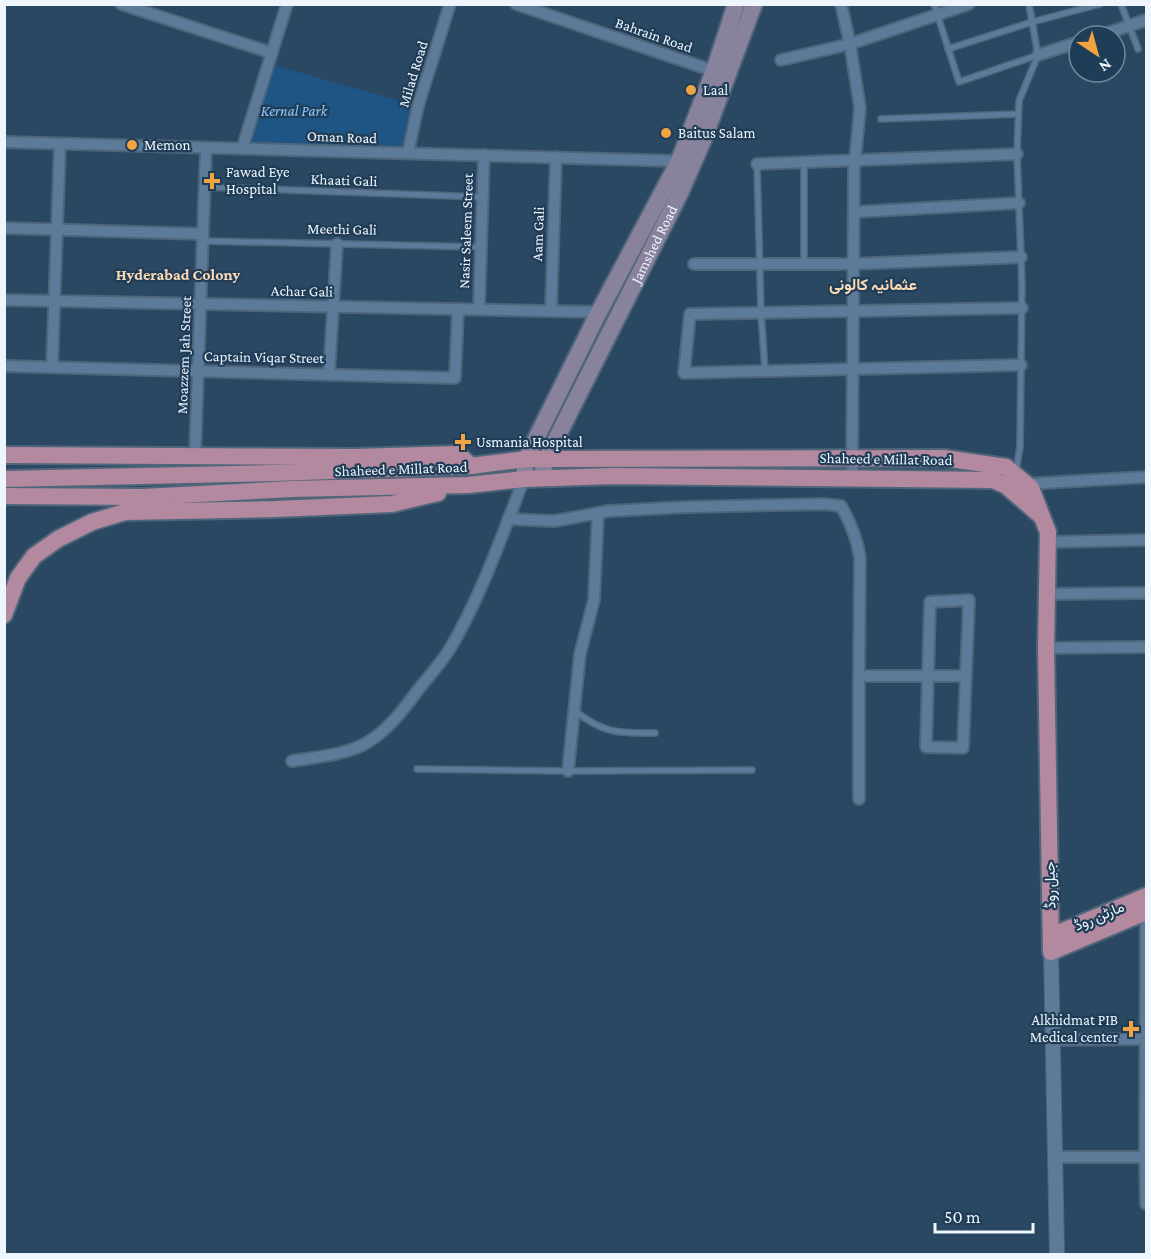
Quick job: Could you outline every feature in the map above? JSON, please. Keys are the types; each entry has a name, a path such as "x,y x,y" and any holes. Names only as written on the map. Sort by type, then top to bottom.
{"main road":[{"name":"Jamshed Road","path":"525,468 599,312 679,161 714,71 736,4"},
{"name":"Jamshed Road","path":"542,478 546,459 680,192 704,138 754,4"},
{"path":"4,455 356,457 458,454 471,466"},
{"name":"Shaheed e Millat Road","path":"4,479 471,466 525,468 546,459 944,458 1006,467 1021,479"},
{"name":"Shaheed e Millat Road","path":"525,468 542,478 612,476 993,480 1005,485 1042,517"},
{"path":"4,615 18,578 34,556 58,539 83,526 114,515 159,510 276,509 392,504 525,468"},
{"path":"1021,479 1031,488 1042,517"},
{"path":"4,496 143,497 292,489 468,485"},
{"name":"جیل روڈ","path":"1042,517 1048,532 1046,648 1051,944"},
{"name":"مارٹن روڈ","path":"1051,944 1146,904"}],"street":[{"path":"121,4 272,53"},
{"path":"242,149 287,4"},
{"name":"Milad Road","path":"408,153 418,106 450,4"},
{"name":"Bahrain Road","path":"516,4 714,71"},
{"path":"841,4 860,108 855,161 852,479"},
{"path":"781,60 850,44 936,10 969,4"},
{"path":"1127,27 1146,20"},
{"path":"1038,56 1067,46"},
{"name":"Oman Road","path":"4,142 679,161"},
{"path":"52,367 60,144"},
{"name":"Moazzem Jah Street","path":"195,455 206,148"},
{"path":"757,164 1017,154"},
{"name":"Nasir Saleem Street","path":"479,309 484,155"},
{"name":"Aam Gali","path":"551,311 556,157"},
{"path":"854,212 1019,203"},
{"name":"Meethi Gali","path":"4,228 203,237"},
{"path":"329,374 337,244"},
{"path":"694,264 853,264 1021,257"},
{"name":"Achar Gali","path":"4,300 599,312"},
{"path":"1021,365 684,373 690,314 1022,308"},
{"name":"Captain Viqar Street","path":"4,366 455,378 458,309"},
{"path":"292,761 337,753 367,743 387,727 409,703 451,647 486,575 525,468"},
{"path":"1021,479 1146,477"},
{"path":"508,519 554,521 598,513 687,507 825,504 841,506 849,519 860,558 859,799"},
{"path":"568,771 580,654 594,600 598,513"},
{"path":"1048,542 1146,540"},
{"path":"1047,594 1146,593"},
{"path":"969,600 963,748 926,747 927,674 930,602 969,600"},
{"path":"1046,648 1146,647"},
{"path":"859,676 927,674 965,676"},
{"path":"1146,904 1146,1204"},
{"name":"جیل روڈ","path":"1051,944 1057,1254"},
{"path":"1053,1040 1146,1039"},
{"path":"1055,1157 1146,1157"}],"lane":[{"path":"1021,479 1022,308 1017,154 1018,114 1019,101 1038,56 1029,4"},
{"path":"948,49 1032,22 1100,4"},
{"path":"1121,4 1138,50"},
{"path":"936,10 959,82 1038,56"},
{"path":"881,119 1018,114"},
{"path":"804,163 804,264"},
{"path":"757,164 765,371"},
{"name":"Khaati Gali","path":"205,187 483,197"},
{"name":"Meethi Gali","path":"203,237 337,244 481,247"},
{"path":"574,710 606,731 655,733"},
{"path":"417,769 752,770"}],"green space":[{"name":"Kernal Park","path":"269,64 418,106 408,153 242,149"}],"place":[{"name":"Laal","path":"691,90"},
{"name":"Baitus Salam","path":"666,133"},
{"name":"Memon","path":"132,145"},
{"name":"Fawad Eye Hospital","path":"212,181"},
{"name":"Usmania Hospital","path":"463,442"},
{"name":"Alkhidmat PIB Medical center","path":"1131,1029"}],"district":[{"name":"Hyderabad Colony","path":"178,274"},
{"name":"عثمانیہ کالونی","path":"873,284"}]}
